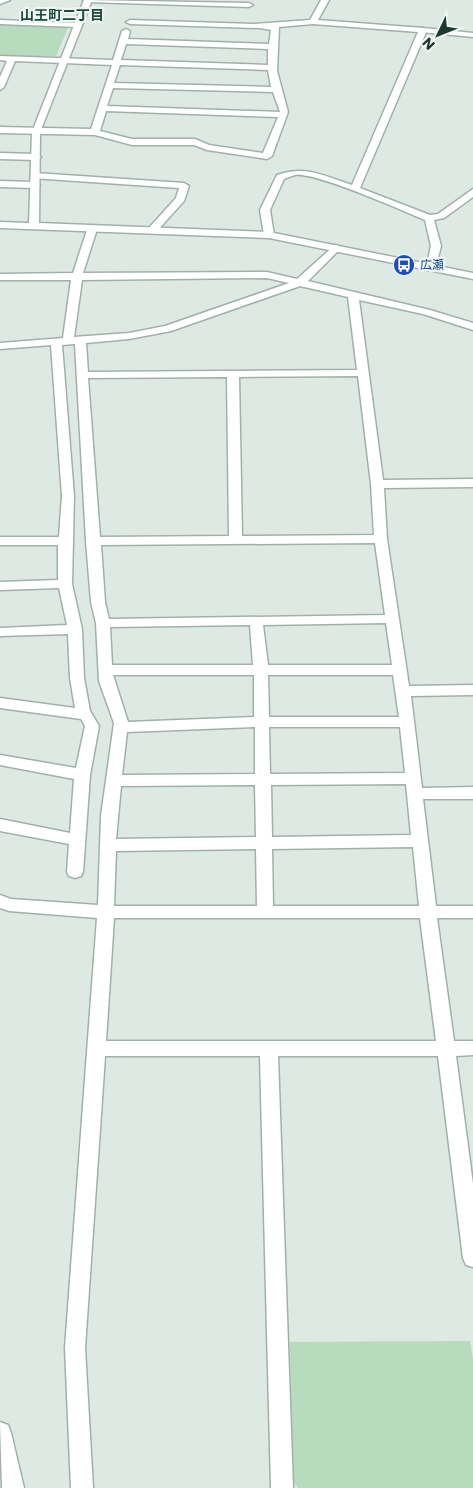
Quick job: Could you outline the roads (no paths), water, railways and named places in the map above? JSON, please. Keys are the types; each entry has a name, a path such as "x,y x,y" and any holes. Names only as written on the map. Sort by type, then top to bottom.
{"street":[{"path":"0,2 6,0"},
{"path":"34,226 36,132 76,25 88,0 241,25 313,22 473,35"},
{"path":"313,22 325,0"},
{"path":"134,9 247,3 249,9 241,25"},
{"path":"95,132 134,9"},
{"path":"0,22 76,25"},
{"path":"0,130 95,132 132,142 195,142 207,147 268,156 270,145 278,131 284,112 275,90 271,68 271,47 276,28 252,29 241,25"},
{"path":"355,189 423,30"},
{"path":"123,41 271,47"},
{"path":"0,58 271,68"},
{"path":"1,83 12,59"},
{"path":"111,85 275,90"},
{"path":"103,108 282,115"},
{"path":"0,156 36,157"},
{"path":"269,235 265,210 280,177 295,172 308,174 355,189 429,218 441,216 473,192"},
{"path":"0,184 35,181 184,186 181,199 152,230"},
{"path":"429,218 436,246 431,268"},
{"path":"0,225 269,235 473,276"},
{"path":"75,872 82,775 92,726 86,715 77,678 75,630 65,584 68,496 68,340 77,276 92,229"},
{"path":"0,346 129,336 167,329 298,282 306,278 335,248"},
{"path":"0,277 267,275 426,312 473,327"},
{"path":"353,295 377,484 381,539 398,670 403,691 445,1048 470,1208 473,1258"},
{"path":"68,340 84,375 93,541 98,602 104,623 106,682 121,723 108,844 106,912 75,1348 82,1488"},
{"path":"84,375 363,373"},
{"path":"233,374 236,540"},
{"path":"377,484 473,483"},
{"path":"93,541 381,539"},
{"path":"0,542 65,540"},
{"path":"0,586 65,584"},
{"path":"104,623 392,619"},
{"path":"256,621 262,670 264,911"},
{"path":"0,632 75,630"},
{"path":"106,670 398,670"},
{"path":"403,691 473,690"},
{"path":"0,703 86,715"},
{"path":"121,728 262,722 406,722"},
{"path":"0,760 82,775"},
{"path":"114,781 263,781 414,786 473,793"},
{"path":"0,825 76,840"},
{"path":"108,844 420,841"},
{"path":"0,901 9,904 106,912 473,912"},
{"path":"97,1049 473,1048"},
{"path":"269,1049 282,1488"},
{"path":"0,1433 13,1488"}],"place":[{"name":"広瀬","path":"404,265"}],"district":[{"name":"山王町二丁目","path":"62,15"}]}
